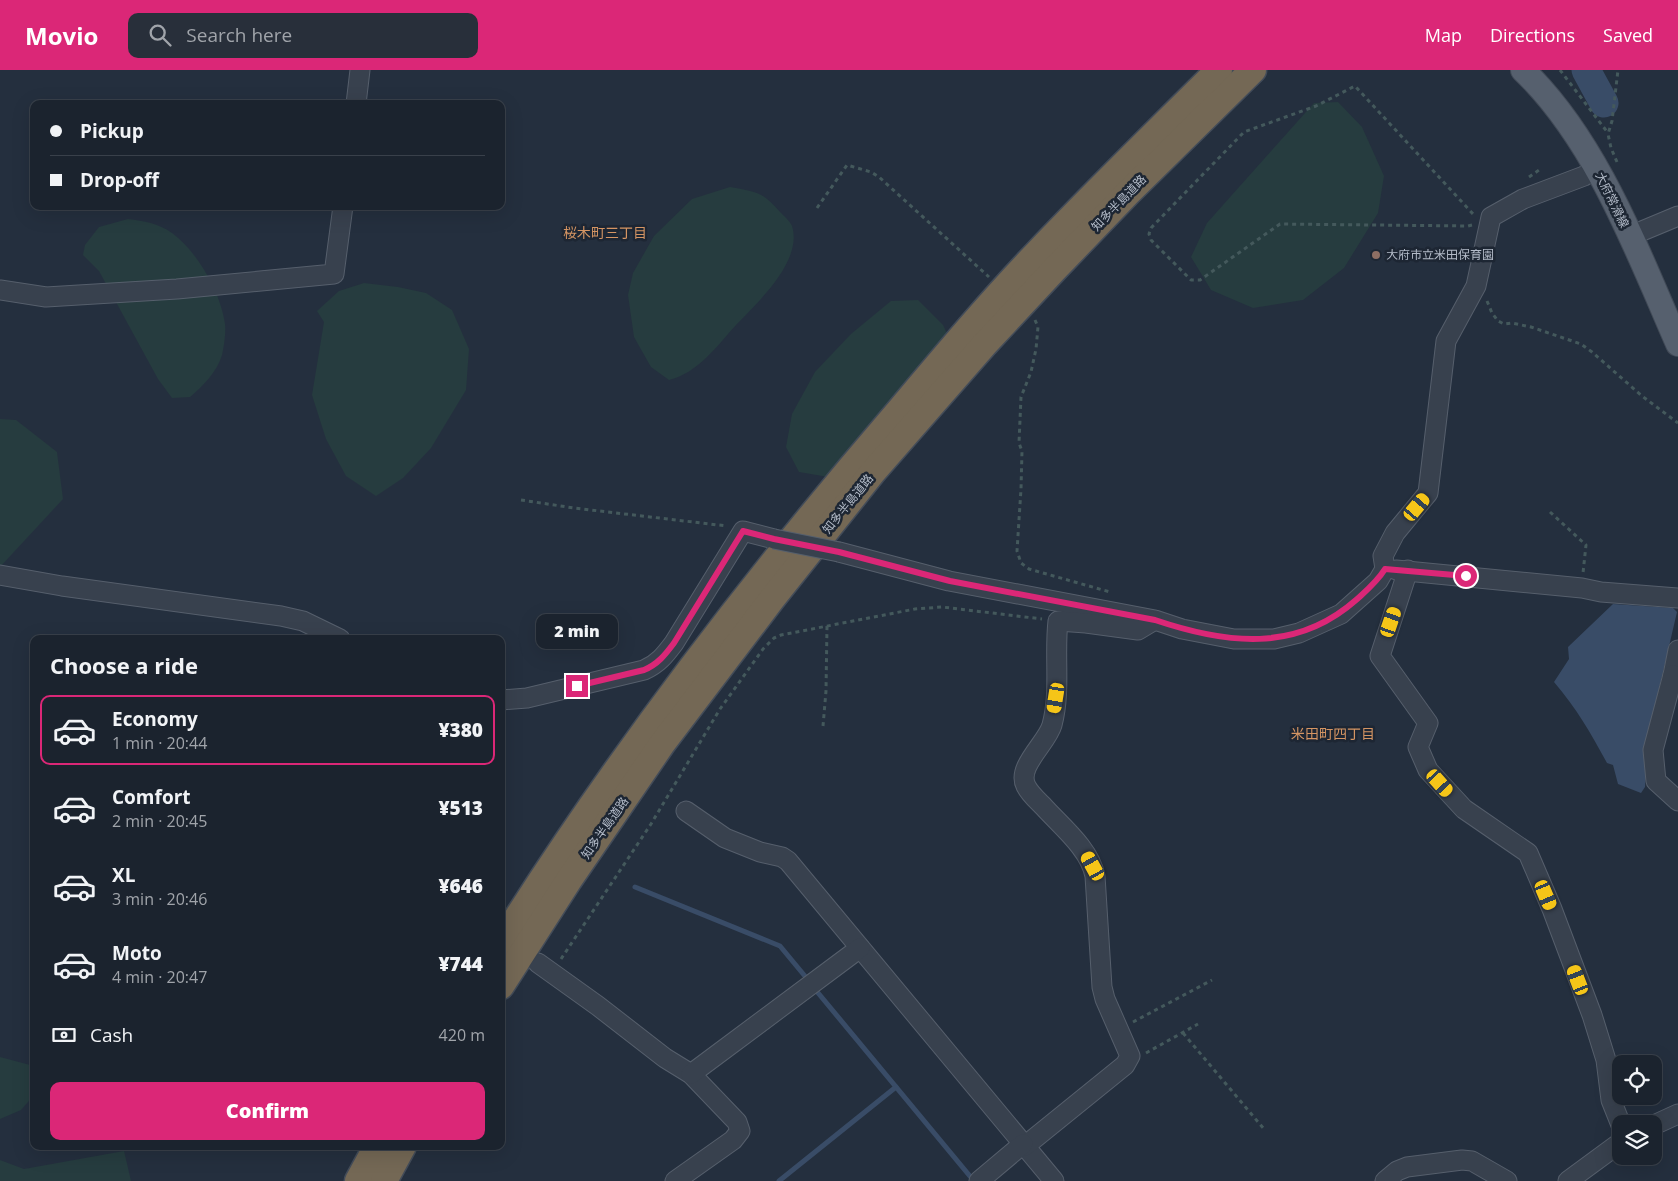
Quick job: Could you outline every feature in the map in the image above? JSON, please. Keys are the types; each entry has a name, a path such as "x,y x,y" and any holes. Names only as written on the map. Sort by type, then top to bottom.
{"highway":[{"name":"知多半島道路","path":"505,938 550,866 644,731 767,569 865,450 1024,268 1110,176 1219,70"},
{"name":"知多半島道路","path":"505,980 569,880 662,744 772,599 873,472 985,344 1054,270 1128,193 1253,70"},
{"path":"358,1181 375,1150"},
{"path":"384,1181 401,1150"}],"main road":[{"name":"大府常滑線","path":"1523,70 1608,167 1630,236 1678,344"}],"street":[{"path":"356,100 360,70"},
{"path":"505,700 527,698 644,670 655,665 662,660 674,643 743,531 839,552 950,581 1155,620 1182,629 1234,639 1274,639 1299,633 1340,614 1378,581 1385,569 1383,556 1395,533 1428,494 1446,342 1475,289 1486,219 1523,199 1608,167"},
{"path":"0,290 46,297 177,289 334,274 342,210"},
{"path":"1630,236 1678,216"},
{"path":"1385,569 1582,588 1601,592 1678,598"},
{"path":"1408,570 1380,656 1428,723 1418,747 1428,770 1464,809 1528,853 1552,909 1592,1015 1606,1060 1611,1100 1617,1115"},
{"path":"0,575 62,586 281,616 303,621 329,635"},
{"path":"979,1181 1125,1064 1130,1056 1105,999 1102,987 1093,866 1072,837 1031,794 1024,780 1026,768 1052,726 1056,698 1056,640 1058,622 1086,623 1138,630 1155,620"},
{"path":"1678,650 1675,676 1653,750 1656,782 1678,801"},
{"path":"686,811 725,838 760,852 782,857 788,862 1054,1181"},
{"path":"691,1074 860,948"},
{"path":"545,969 598,1006 665,1058 691,1074 737,1122 740,1131 733,1140 675,1181"},
{"path":"1662,1121 1678,1114"},
{"path":"1569,1181 1612,1149"},
{"path":"1385,1181 1397,1171 1407,1167 1462,1160 1472,1161 1506,1181"}],"path":[{"path":"1560,70 1608,134 1611,148 1608,167"},
{"path":"1608,134 1612,121 1618,70"},
{"path":"1355,86 1486,219 1468,226 1280,224 1200,280 1191,280 1151,240 1148,234 1151,228 1244,132 1316,106 1355,86"},
{"path":"817,208 846,165 871,172 879,177 993,281"},
{"path":"1475,289 1484,296 1498,321 1504,324 1512,323 1531,327 1582,344 1642,396 1678,422"},
{"path":"1033,318 1037,322 1038,327 1035,358 1021,396 1019,443 1022,451 1017,551 1021,564 1029,569 1113,593"},
{"path":"521,500 731,526 743,531"},
{"path":"1550,512 1586,545 1582,588"},
{"path":"545,969 651,824 720,709 763,649 774,638 781,634 915,608 942,606 1058,622"},
{"path":"822,726 826,691 827,626"},
{"path":"1119,1030 1212,980"},
{"path":"1130,1056 1143,1055 1198,1024"},
{"path":"1183,1033 1264,1129"}],"green space":[{"path":"1338,102 1362,127 1384,176 1378,213 1344,268 1303,300 1253,308 1211,290 1191,257 1207,223 1314,103"},
{"path":"730,187 763,196 790,222 794,239 791,253 785,267 766,293 714,350 689,371 669,380 651,367 634,337 628,295 633,273 654,236 692,199"},
{"path":"128,219 156,225 172,233 190,250 199,262 219,299 225,327 222,355 217,367 209,378 190,397 172,398 158,379 99,271 83,255 85,245 99,227"},
{"path":"364,283 426,293 452,310 469,349 466,390 431,448 403,478 376,496 346,476 326,439 312,395 324,322 317,311 339,291"},
{"path":"918,300 943,325 967,376 834,478 799,472 786,447 792,414 815,372 851,334 891,301"},
{"path":"0,419 16,420 57,452 63,499 0,567"},
{"path":"0,1057 30,1065 30,1100 21,1110 0,1119"},
{"path":"124,1151 131,1181 0,1181 0,1160 24,1169"}],"water":[{"path":"1613,604 1673,608 1677,612 1649,732 1645,787 1641,793 1618,784 1613,765 1607,763 1583,721 1554,682 1569,659 1568,647"}],"waterway":[{"path":"1586,70 1604,103"},
{"path":"635,887 780,946 809,981"},
{"path":"814,988 974,1181"},
{"path":"779,1181 896,1087"}],"place":[{"name":"大府市立米田保育園","path":"1376,255"}],"district":[{"name":"桜木町三丁目","path":"605,233"},
{"name":"米田町四丁目","path":"1333,734"}],"route":[{"path":"577,686 644,670 662,660 743,531 839,552 950,581 1155,620 1182,629 1234,639 1274,639 1299,633 1340,614 1378,581 1385,569 1466,576"}]}
